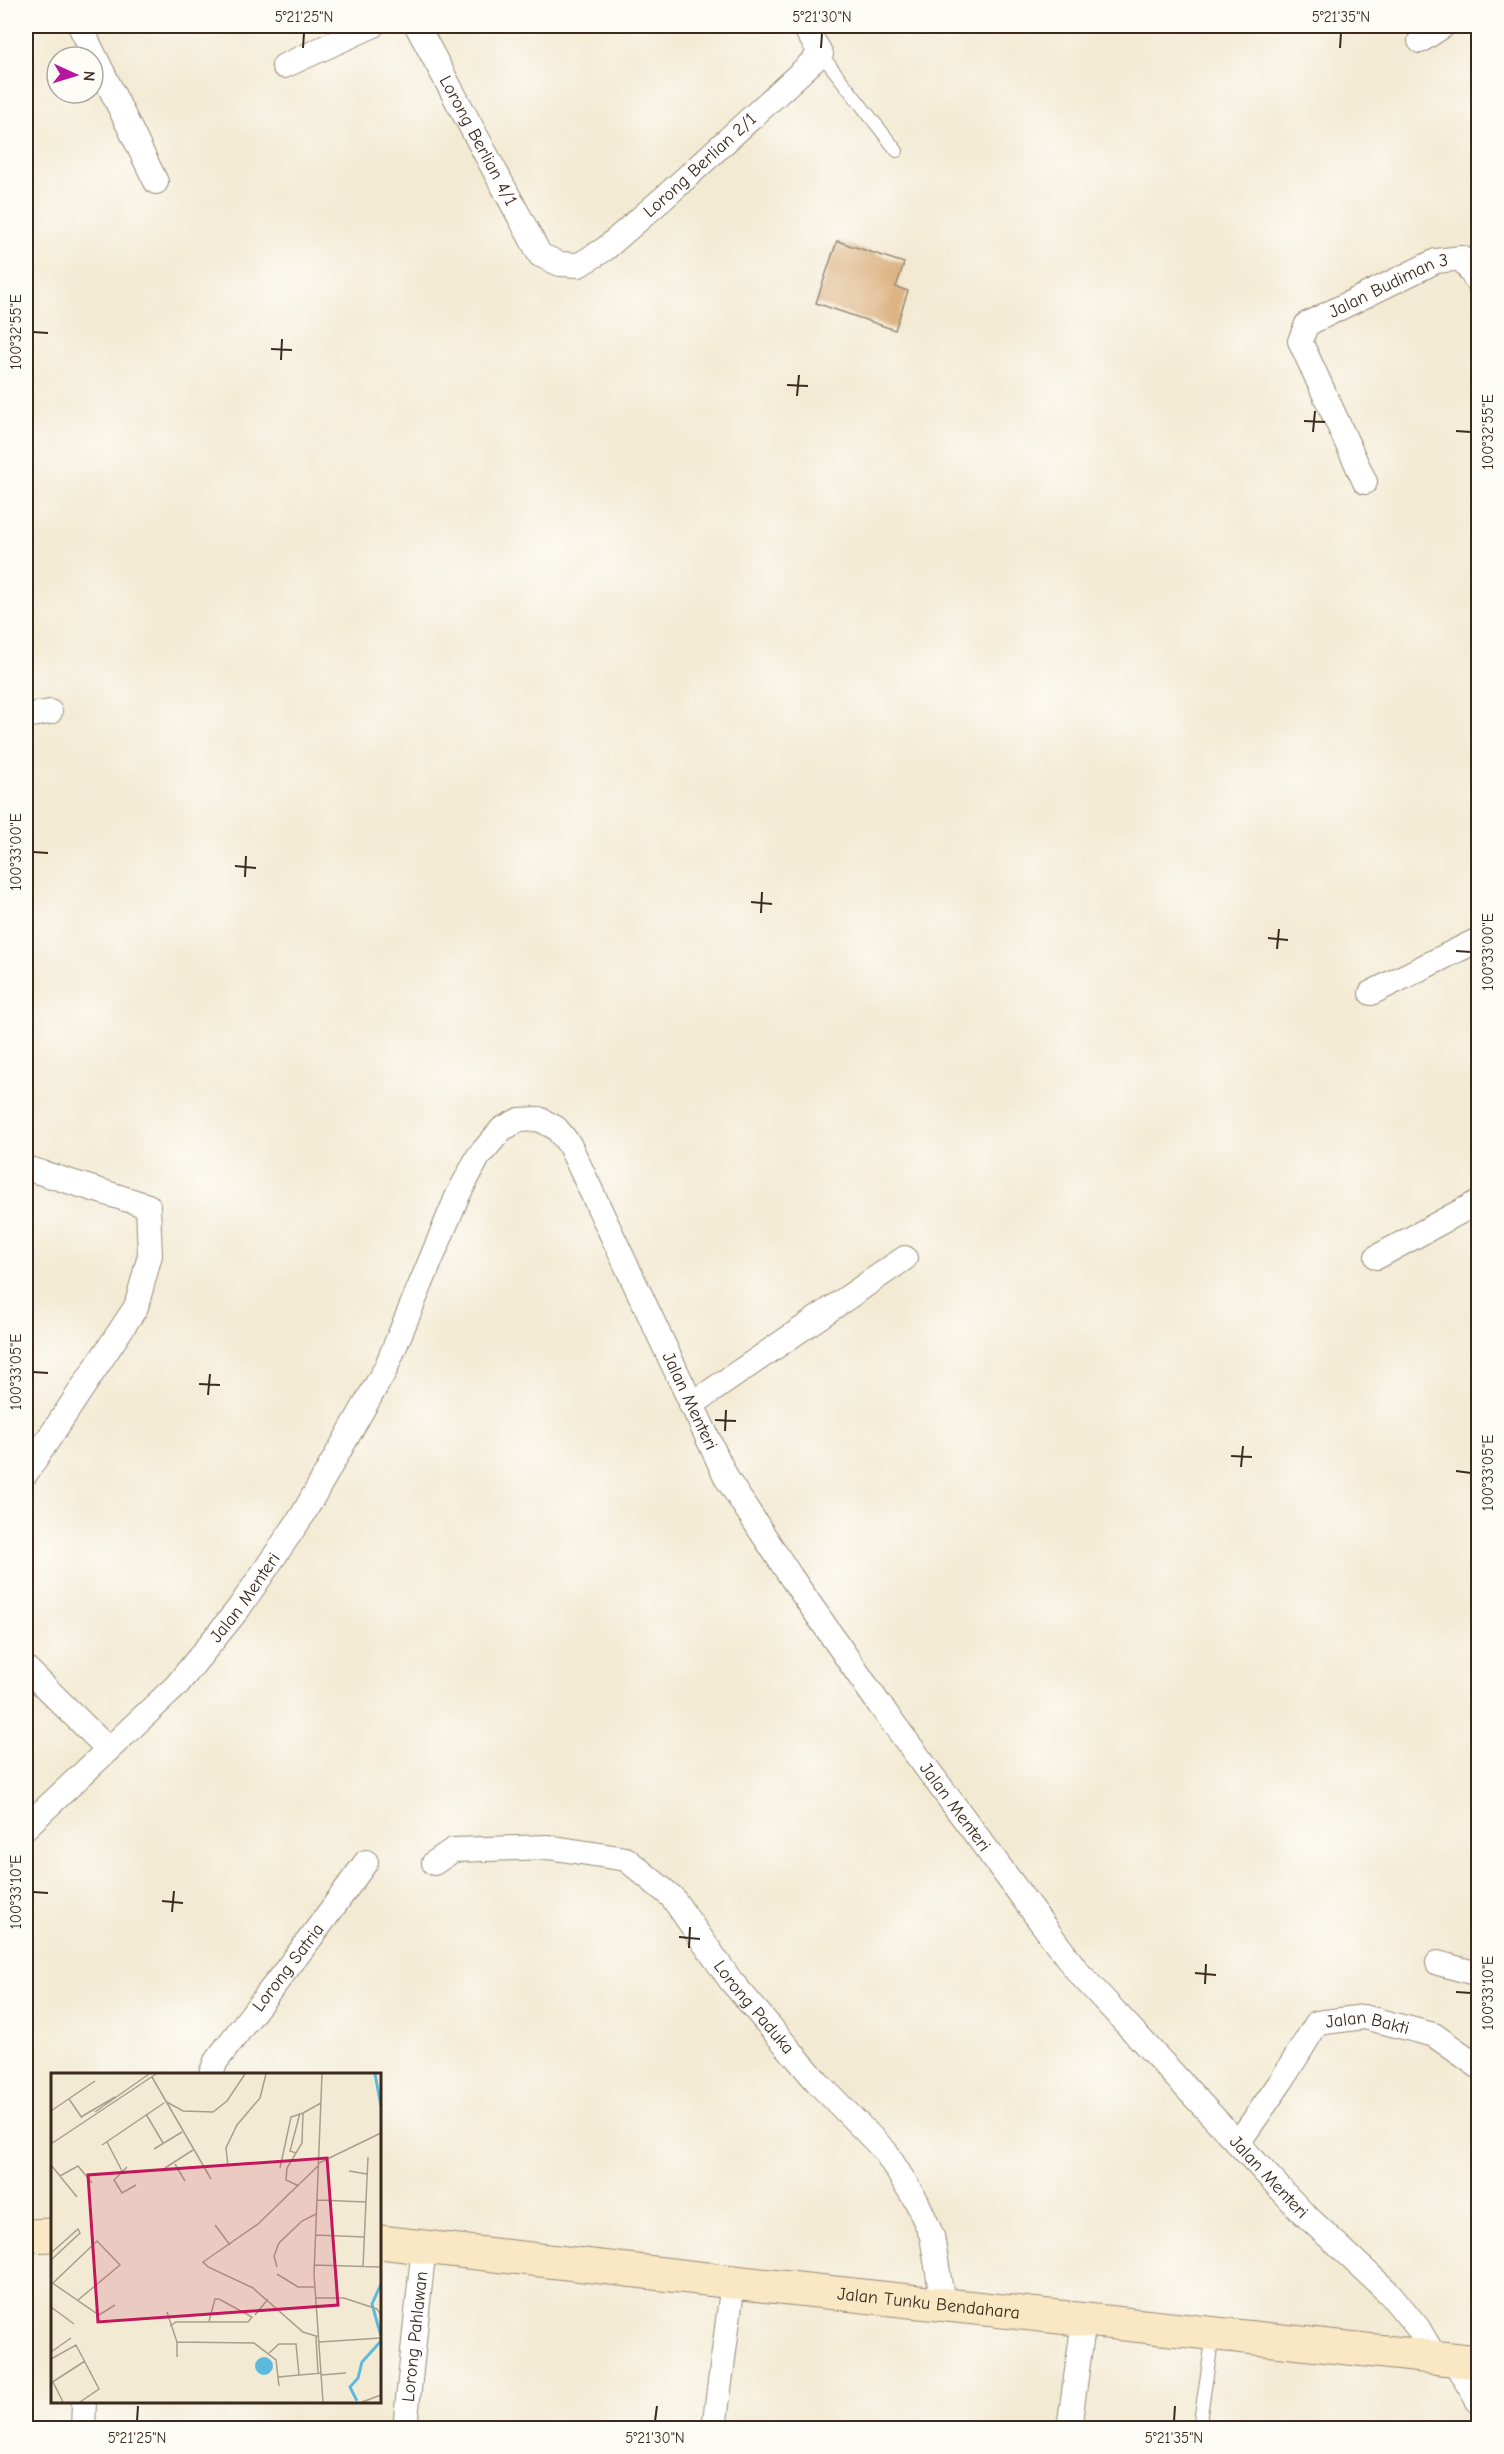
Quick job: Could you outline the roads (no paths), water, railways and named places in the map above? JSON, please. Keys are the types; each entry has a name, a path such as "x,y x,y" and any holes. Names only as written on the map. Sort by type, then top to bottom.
{"street":[{"path":"80,26 156,182"},
{"path":"284,66 372,26"},
{"name":"Lorong Berlian 4/1","path":"417,26 540,255"},
{"path":"804,26 820,54"},
{"path":"1420,41 1443,26"},
{"name":"Lorong Berlian 2/1","path":"540,255 560,264 579,265 605,249 820,54"},
{"name":"Jalan Budiman 3","path":"1365,482 1300,341 1307,324 1436,261 1462,258 1479,283"},
{"path":"26,716 50,712"},
{"path":"1371,993 1479,940"},
{"name":"Jalan Menteri","path":"26,1827 176,1686 238,1608 302,1516 385,1370 457,1197 478,1157 502,1129 519,1120 539,1119 556,1128 569,1144 727,1479 791,1577 886,1714 1078,1972 1302,2212 1390,2294 1418,2328 1456,2359 1479,2401"},
{"path":"26,1168 148,1206 150,1255 136,1307 26,1473"},
{"path":"1377,1257 1479,1202"},
{"path":"691,1405 905,1258"},
{"path":"26,1668 108,1749"},
{"name":"Lorong Paduka","path":"434,1863 453,1850 548,1847 626,1859 672,1897 731,1981 819,2084 885,2151 917,2202 932,2236 943,2303"},
{"name":"Lorong Satria","path":"211,2073 216,2061 366,1862"},
{"path":"1438,1963 1479,1974"},
{"name":"Jalan Bakti","path":"1238,2143 1282,2080 1317,2023 1364,2017 1434,2035 1479,2066"},
{"path":"26,2236 51,2235"},
{"name":"Jalan Tunku Bendahara","path":"381,2242 1456,2359"},
{"name":"Lorong Pahlawan","path":"405,2428 424,2245"},
{"path":"714,2428 733,2282"},
{"path":"1069,2428 1084,2320"},
{"path":"83,2428 84,2403"}],"lane":[{"path":"820,54 897,151"},
{"path":"1199,2428 1214,2333"}]}
